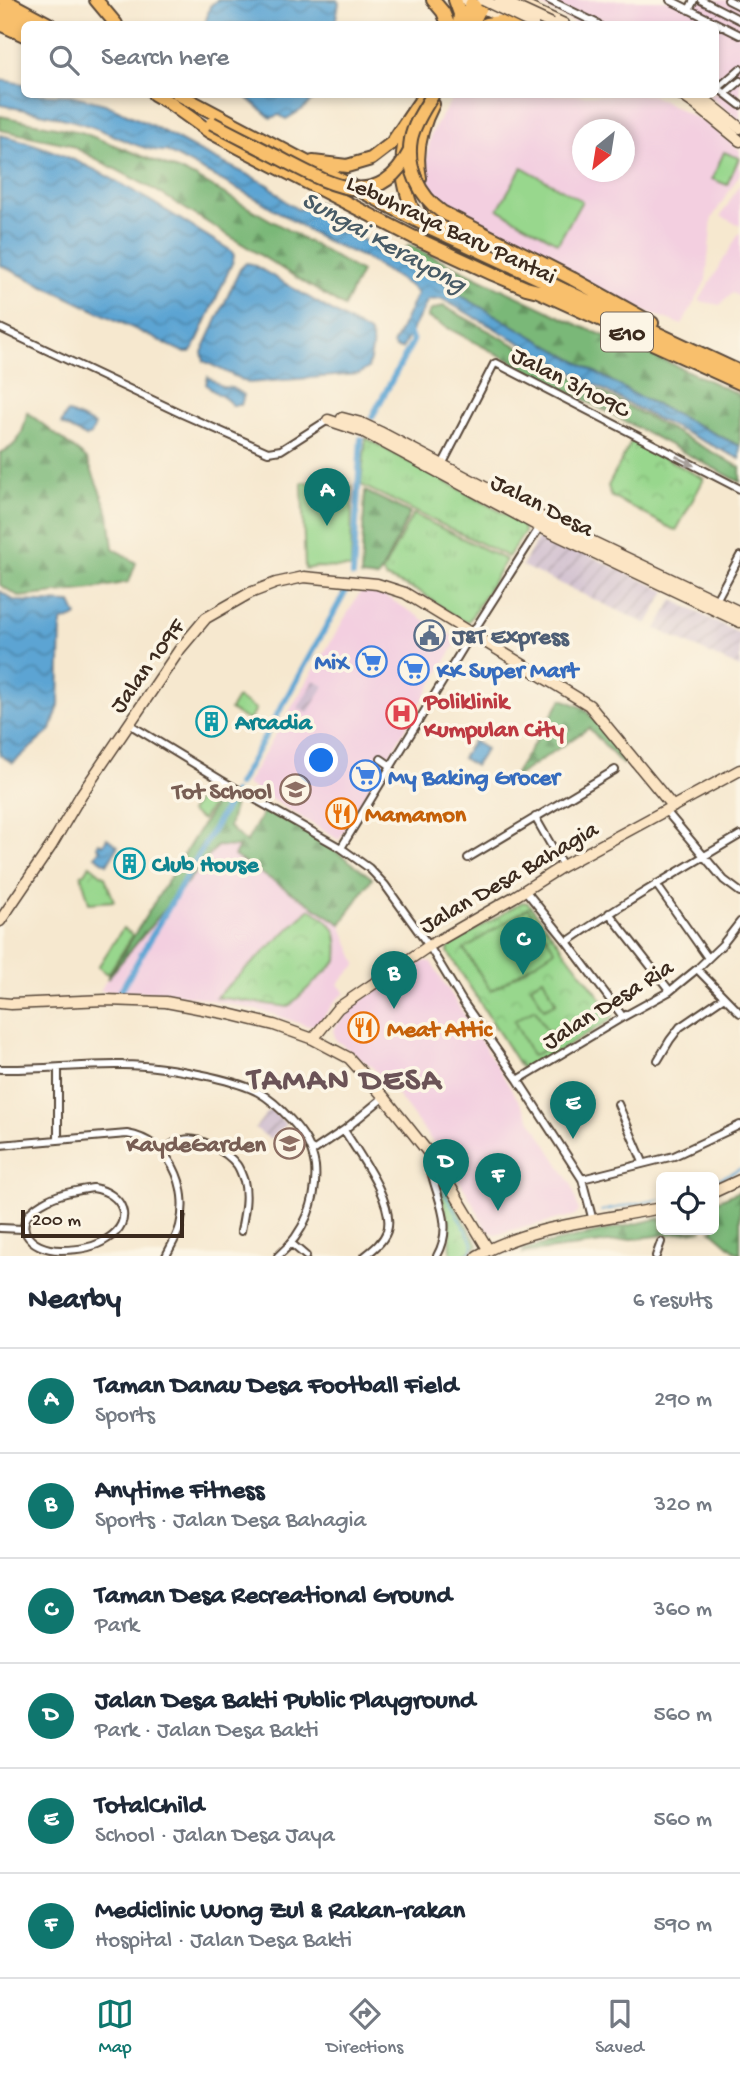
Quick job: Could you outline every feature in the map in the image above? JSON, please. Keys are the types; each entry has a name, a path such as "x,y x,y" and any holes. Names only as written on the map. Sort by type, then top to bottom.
{"highway":[{"path":"4,0 43,21"},
{"path":"96,0 114,21"},
{"path":"433,0 447,21"},
{"path":"455,0 460,21"},
{"path":"462,21 476,2"},
{"path":"473,21 476,2"},
{"path":"0,11 21,22"},
{"path":"0,24 21,34"},
{"path":"173,98 324,182 354,188 374,185 386,180 396,171 404,161 433,98"},
{"name":"Lebuhraya Baru Pantai","path":"173,98 209,132 413,237 740,383"},
{"path":"198,98 219,122"},
{"path":"433,98 414,128 410,141 415,178 428,200 442,212 573,279 659,327 670,339"},
{"path":"303,160 339,166 371,159 392,143 423,99"},
{"path":"413,211 403,177 402,157 406,138 423,99"},
{"path":"425,119 417,165 428,201 451,230 503,262"},
{"name":"Lebuhraya Baru Pantai","path":"219,122 303,160 429,227 740,372"},
{"path":"435,236 458,250 520,279 538,291"}],"street":[{"path":"500,0 546,21"},
{"path":"549,0 592,21"},
{"path":"670,0 711,21"},
{"path":"689,10 694,0"},
{"path":"701,0 740,20"},
{"path":"728,0 740,6"},
{"path":"476,2 510,21"},
{"path":"476,2 525,21"},
{"path":"512,21 508,17 509,11 516,2 557,21"},
{"path":"719,25 740,35"},
{"path":"719,87 740,69"},
{"path":"726,93 740,81"},
{"path":"719,90 740,106"},
{"path":"686,98 740,141"},
{"path":"707,98 740,128"},
{"name":"Jalan Desa","path":"0,328 268,452 281,450 337,417 362,423 440,470 542,523 714,605 740,622"},
{"name":"Jalan 3/109C","path":"440,470 494,364 498,363 740,489"},
{"path":"341,848 542,523"},
{"path":"714,605 740,556"},
{"name":"Jalan 109F","path":"0,920 180,649 206,618 250,593 295,578 330,578 377,584 405,593 589,705 670,809"},
{"name":"Jalan Desa","path":"714,605 740,612"},
{"path":"129,724 341,848 369,868 385,885 429,946 463,1002 518,1080 582,1179 593,1221"},
{"path":"380,760 391,766"},
{"path":"468,858 615,770"},
{"name":"Jalan Desa Bahagia","path":"313,1039 338,1008 429,946 563,866 740,770"},
{"path":"670,809 703,857 724,880 740,892"},
{"path":"535,817 563,866"},
{"path":"567,942 608,913 740,835"},
{"path":"656,884 708,958"},
{"path":"525,890 623,1017"},
{"path":"608,913 670,991"},
{"name":"Jalan Desa Ria","path":"518,1080 670,991 722,945 740,922"},
{"path":"697,969 740,1013"},
{"path":"658,1060 680,1027 724,997"},
{"path":"0,1003 105,1000 166,1002 274,1025 313,1039 349,1058 384,1097 435,1161 488,1249"},
{"path":"0,1069 123,1065 153,1067 180,1070 244,1085 261,1093 277,1104 313,1151 314,1196 306,1221 292,1244 278,1256"},
{"path":"58,1068 58,1140"},
{"path":"313,1151 384,1097"},
{"path":"618,1104 643,1163"},
{"path":"582,1179 674,1156 740,1125"},
{"path":"344,1130 382,1196 388,1220 388,1228 381,1242 365,1256"},
{"path":"0,1145 127,1134 142,1136 164,1151 172,1164 182,1199 180,1227 166,1256"},
{"path":"164,1151 178,1141 194,1140 223,1153 237,1166 245,1184 246,1210 241,1231"},
{"path":"435,1161 430,1171 445,1222 446,1235 438,1256"},
{"path":"719,1190 740,1180"},
{"path":"93,1188 104,1190 119,1200 123,1210 123,1221 118,1231 98,1244 80,1249 59,1251 43,1248 34,1244 23,1229 34,1208 67,1192 93,1188"},
{"path":"477,1256 488,1249 535,1233 656,1209"},
{"path":"0,1228 23,1229"},
{"path":"656,1256 661,1242"},
{"path":"292,1244 306,1256"}],"shaded area":[{"path":"530,0 740,0 740,121 712,98 719,98 719,21 571,21"},
{"path":"452,98 657,98 708,124 740,150 740,174 712,218 706,280 682,325 632,306 470,223 441,204 432,191 425,168 431,134"},
{"path":"740,184 740,226 721,216"},
{"path":"740,232 740,297 732,293 720,305 699,301"},
{"path":"541,533 666,591 647,624 522,566"},
{"path":"365,584 458,640 339,840 246,784"},
{"path":"673,600 740,634 740,668 656,629"},
{"path":"314,680 324,686 308,713 298,708"},
{"path":"217,846 239,847 234,857 341,924 357,964 338,984 345,993 336,1000 319,1023 308,1026 269,1013 197,997 162,992 100,991"},
{"path":"425,961 431,962 572,1185 579,1211 576,1215 496,1234 486,1230 449,1164 399,1097 372,1067 336,1040 333,1030 349,1010"},
{"path":"270,1109 286,1124 270,1139 255,1128"}],"green space":[{"path":"0,116 81,132 195,177 361,272 344,307 155,190 68,144 0,130"},
{"path":"724,152 739,158 727,185 712,179"},
{"path":"522,167 582,201 558,243 498,209"},
{"path":"409,245 580,326 646,352 740,395 740,446 636,395 456,293 421,269 398,259"},
{"path":"443,306 740,467 740,482 427,317 430,311"},
{"path":"27,412 87,459 109,514 113,548 136,563 129,582 20,597 0,585 0,453 20,437"},
{"path":"366,438 523,524 524,533 508,557 361,485"},
{"path":"632,440 704,479 676,531 611,496 608,486"},
{"path":"302,482 352,486 351,568 305,569"},
{"path":"365,491 410,513 378,578 361,576"},
{"path":"413,514 506,560 469,621 462,621 420,592 386,578 382,572"},
{"path":"237,698 256,709 249,721 230,710"},
{"path":"562,699 584,708 630,761 622,764 589,728 511,780"},
{"path":"208,785 220,793 202,820 190,812"},
{"path":"222,793 236,798 229,827 246,843 265,809 307,832 372,878 341,924 234,856 239,847 217,846 107,979"},
{"path":"90,865 105,877 114,901 89,903 81,874 85,873"},
{"path":"522,902 528,903 613,1014 612,1019 527,1070 522,1069 448,952 449,946"},
{"path":"528,908 555,950 491,991 464,949"},
{"path":"310,909 334,929 337,961 288,1007 216,997"},
{"path":"123,928 133,935 108,974 98,967"},
{"path":"543,978 556,1003 544,1009 531,986"},
{"path":"535,1009 554,1045 532,1056 514,1021"},
{"path":"433,1166 478,1245 463,1256 451,1256 450,1227"},
{"path":"740,1191 740,1255 717,1235 719,1235 719,1200"},
{"path":"656,1219 656,1235 664,1235 523,1253 524,1249"}],"water":[{"path":"217,0 337,0 339,3 336,21 206,21 210,6"},
{"path":"0,80 21,84 21,98 82,98 105,104 269,185 297,209 306,209 314,202 323,205 328,230 350,233 371,244 385,258 407,262 443,282 456,293 636,395 740,446 740,459 653,417 442,299 428,300 402,349 396,348 393,345 417,294 413,288 365,258 322,239 259,200 166,151 148,149 68,119 0,105"},
{"path":"248,98 315,98 286,119 279,115 271,118"},
{"path":"0,135 61,154 90,168 230,250 234,255 233,261 190,352 183,352 0,265"},
{"path":"246,263 369,333 372,345 368,368 359,374 248,383 204,361 202,352 240,269"},
{"path":"208,377 222,387 232,388 244,395 241,405 232,405 212,390 206,384"},
{"path":"67,412 95,425 91,435 86,437 61,424"},
{"path":"0,591 15,601 71,603 77,616 61,622 59,705 51,730 13,763 0,755"},
{"path":"473,741 486,749 475,766 462,758"},
{"path":"107,838 118,846 107,864 95,856 100,849 97,847 99,843 103,845"}],"waterway":[{"path":"372,417 413,341 407,329"},
{"path":"353,575 361,439"},
{"path":"238,785 347,589"},
{"path":"119,994 234,793"},
{"path":"719,1179 740,1169"},
{"path":"442,1189 473,1243 472,1251 464,1256"},
{"path":"601,1211 656,1200"}],"place":[{"name":"Taman Danau Desa Football Field","path":"327,526"},
{"name":"J&T Express","path":"429,635"},
{"name":"MiX","path":"372,661"},
{"name":"KK Super Mart","path":"414,669"},
{"name":"Poliklinik Kumpulan City","path":"401,714"},
{"name":"Arcadia","path":"212,721"},
{"name":"My Baking Grocer","path":"365,776"},
{"name":"Tot School","path":"295,790"},
{"name":"Mamamon","path":"342,813"},
{"name":"Club House","path":"129,863"},
{"name":"Taman Desa Recreational Ground","path":"523,975"},
{"name":"Anytime Fitness","path":"394,1009"},
{"name":"Meat Attic","path":"364,1028"},
{"name":"TotalChild","path":"573,1139"},
{"name":"KaydeGarden","path":"289,1143"},
{"name":"Jalan Desa Bakti Public Playground","path":"446,1197"},
{"name":"Mediclinic Wong Zul & Rakan-rakan","path":"498,1211"}],"district":[{"name":"TAMAN DESA","path":"345,1077"}],"water label":[{"name":"Sungai Kerayong","path":"385,240"}]}
